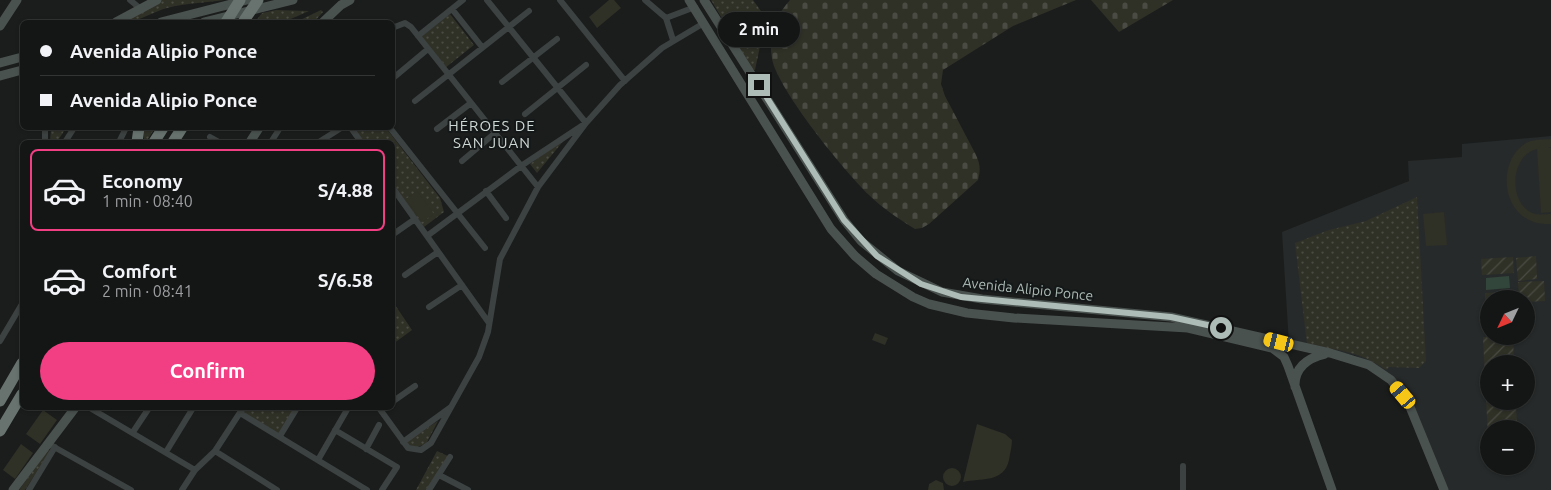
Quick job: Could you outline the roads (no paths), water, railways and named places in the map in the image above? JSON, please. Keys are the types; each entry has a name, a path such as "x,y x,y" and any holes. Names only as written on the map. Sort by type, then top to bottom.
{"highway":[{"path":"227,20 240,0"},
{"path":"245,20 258,0"},
{"path":"0,400 20,366"},
{"path":"0,431 20,397"}],"main road":[{"path":"0,26 17,0"},
{"path":"120,20 142,10 157,0"},
{"path":"169,20 246,0"},
{"path":"212,20 294,0"},
{"path":"325,20 341,5 350,0"},
{"name":"Avenida Alipio Ponce","path":"704,0 844,220 861,241 898,271 942,292 975,298 1171,317 1330,353 1369,364 1386,376 1403,395 1415,414 1444,490"},
{"name":"Avenida Alipio Ponce","path":"692,4 831,229 855,256 876,274 913,297 929,304 967,313 1054,321 1159,325 1220,335 1278,352 1288,366 1332,490"},
{"path":"0,54 18,58"},
{"path":"0,63 18,58"},
{"path":"0,76 20,71"},
{"path":"831,229 844,220"},
{"path":"1295,390 1295,380 1301,366 1314,357 1330,353"},
{"path":"13,490 51,445 75,410"}],"street":[{"path":"418,36 463,0"},
{"path":"487,0 586,123"},
{"path":"560,0 624,81"},
{"path":"645,0 666,18 673,40"},
{"path":"132,1 142,10"},
{"path":"666,18 692,4"},
{"path":"452,9 482,47"},
{"path":"415,101 529,11"},
{"path":"395,27 406,23 418,36 538,187"},
{"path":"383,410 408,448 415,451 428,447 453,406 478,357 489,323 500,259 538,187 586,123 624,81 673,40 704,23"},
{"path":"502,82 557,39"},
{"path":"395,76 428,49"},
{"path":"525,114 586,65"},
{"path":"437,129 470,102"},
{"path":"427,236 521,166 586,123"},
{"path":"322,140 338,130"},
{"path":"392,130 485,248"},
{"path":"462,161 495,133"},
{"path":"210,137 215,140"},
{"path":"486,191 506,218"},
{"path":"395,192 489,323"},
{"path":"395,233 415,220"},
{"path":"405,274 438,252"},
{"path":"430,307 462,285"},
{"path":"0,341 20,307"},
{"path":"395,400 415,386"},
{"path":"403,442 453,406"},
{"path":"94,410 195,470"},
{"path":"133,432 148,410"},
{"path":"166,452 193,410"},
{"path":"182,490 195,470 214,451 242,410 367,490"},
{"path":"280,436 296,410"},
{"path":"318,460 347,410"},
{"path":"366,449 379,424"},
{"path":"335,430 397,467 382,490"},
{"path":"29,490 51,445 121,488 131,490"},
{"path":"214,451 277,490"},
{"path":"429,490 450,457"},
{"path":"1183,490 1184,466"},
{"path":"439,475 468,490"}],"district":[{"name":"HÉROES DE SAN JUAN","path":"492,134"}]}
